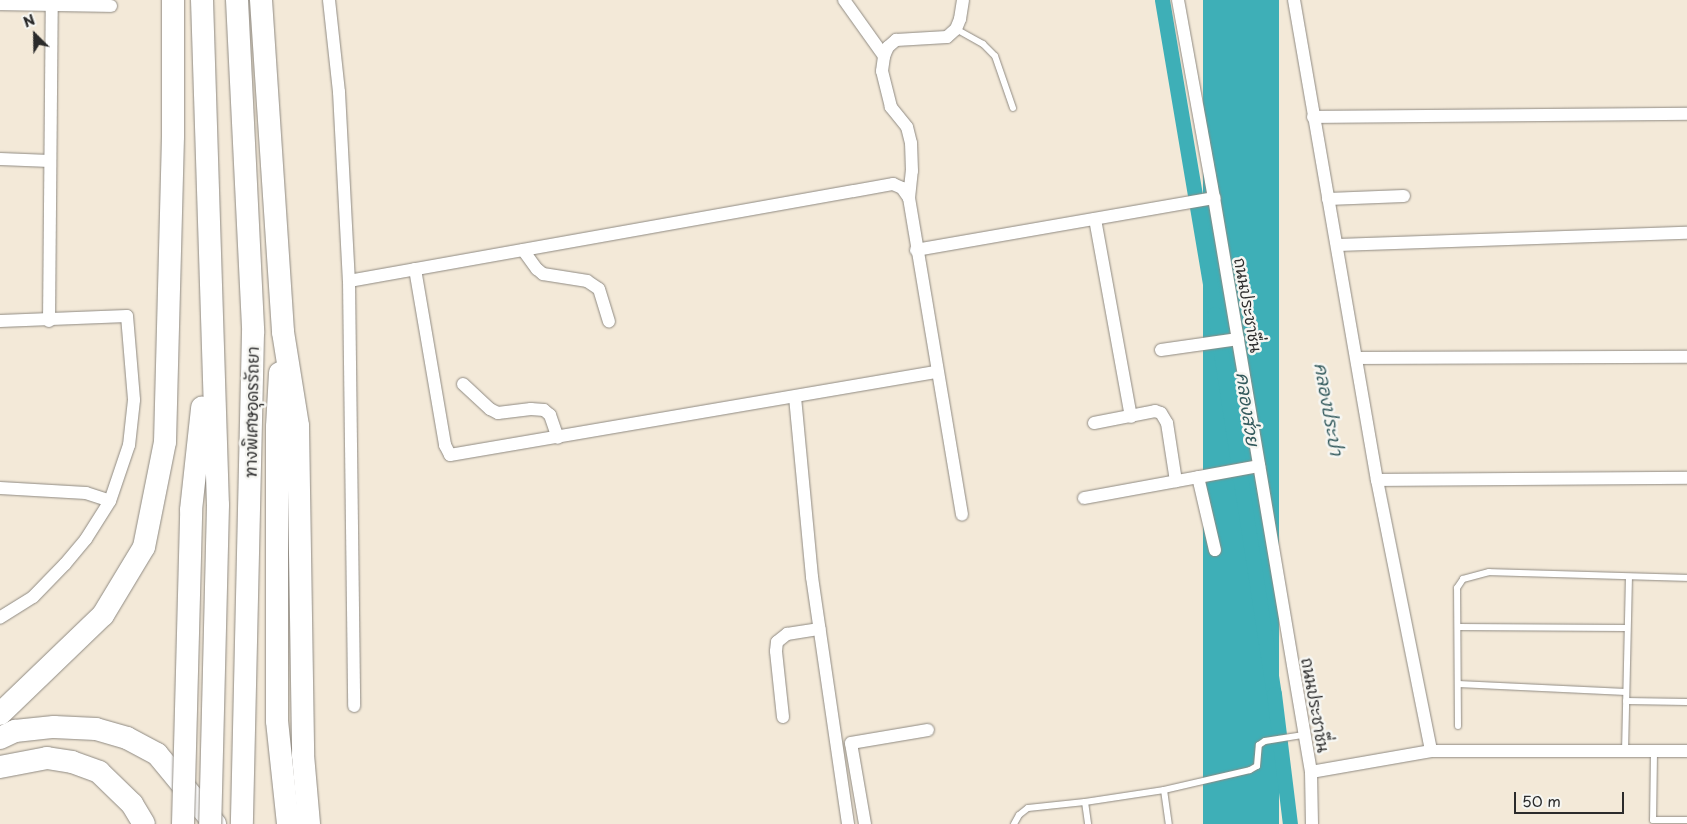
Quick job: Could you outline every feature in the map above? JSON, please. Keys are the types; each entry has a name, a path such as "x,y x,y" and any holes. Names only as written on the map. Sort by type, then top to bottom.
{"highway":[{"path":"0,714 102,615 144,547 165,442 173,0"},
{"name":"ทางพิเศษอุดรรัถยา","path":"202,0 211,333 218,505 210,824"},
{"name":"ทางพิเศษอุดรรัถยา","path":"237,0 253,333 242,824"},
{"path":"261,0 282,332 298,426 303,755 309,824"},
{"path":"282,332 277,427 277,721 288,824"},
{"path":"183,824 191,510 211,333"},
{"path":"0,738 15,731 54,727 96,729 127,738 157,754 215,824"},
{"path":"0,767 47,758 72,762 99,772 132,804 144,824"}],"street":[{"path":"329,0 339,92 349,281 354,706"},
{"path":"844,0 884,56"},
{"path":"962,515 916,250 909,198 912,171 911,143 907,127 891,107 882,71 884,56 888,47 896,40 942,38 956,29 960,20 963,0"},
{"name":"ถนนประชาชื่น","path":"1178,0 1203,200 1226,341 1254,467 1304,735 1310,772 1312,824"},
{"path":"1294,0 1377,480 1431,751"},
{"path":"49,321 52,2"},
{"path":"0,4 52,2 111,6"},
{"path":"1314,117 1687,114"},
{"path":"0,159 50,161"},
{"path":"349,281 894,184 902,188 909,198"},
{"path":"1328,199 1404,196"},
{"path":"916,250 1203,200"},
{"path":"1095,219 1131,417"},
{"path":"1336,244 1687,233"},
{"path":"523,250 543,274 587,281 599,289 609,321"},
{"path":"415,269 445,445 450,455 936,372"},
{"path":"0,321 49,321 127,316 134,400 129,445 110,501 86,539 65,564 32,597 0,618"},
{"path":"1161,350 1226,341"},
{"path":"1357,358 1687,358"},
{"path":"464,384 498,413 531,409 544,410 550,415 558,438"},
{"path":"795,397 812,577 848,824"},
{"path":"1094,423 1155,411 1164,417 1176,481"},
{"path":"1084,498 1254,467"},
{"path":"1198,477 1215,550"},
{"path":"1377,480 1687,478"},
{"path":"0,488 86,493 110,501"},
{"path":"783,717 776,650 777,642 788,634 820,629"},
{"path":"865,824 851,743 928,730"},
{"path":"1310,772 1431,751 1687,751"}],"lane":[{"path":"956,29 983,44 996,56 1013,108"},
{"path":"1458,726 1457,588 1463,579 1489,572 1629,578 1687,578"},
{"path":"1626,752 1626,628 1629,578"},
{"path":"1458,627 1626,628"},
{"path":"1458,684 1626,692"},
{"path":"1626,701 1687,702"},
{"path":"1014,824 1018,815 1028,808 1085,802 1164,790 1250,770 1257,766 1259,745 1274,739 1304,735"},
{"path":"1654,752 1653,820 1687,820"},
{"path":"1164,790 1169,824"},
{"path":"1085,802 1088,824"}],"water":[{"path":"1203,0 1279,0 1279,824 1203,824"}],"waterway":[{"name":"คลองส่วย","path":"1162,0 1215,314 1274,694 1290,824"}],"water label":[{"name":"คลองประปา","path":"1329,409"}]}
